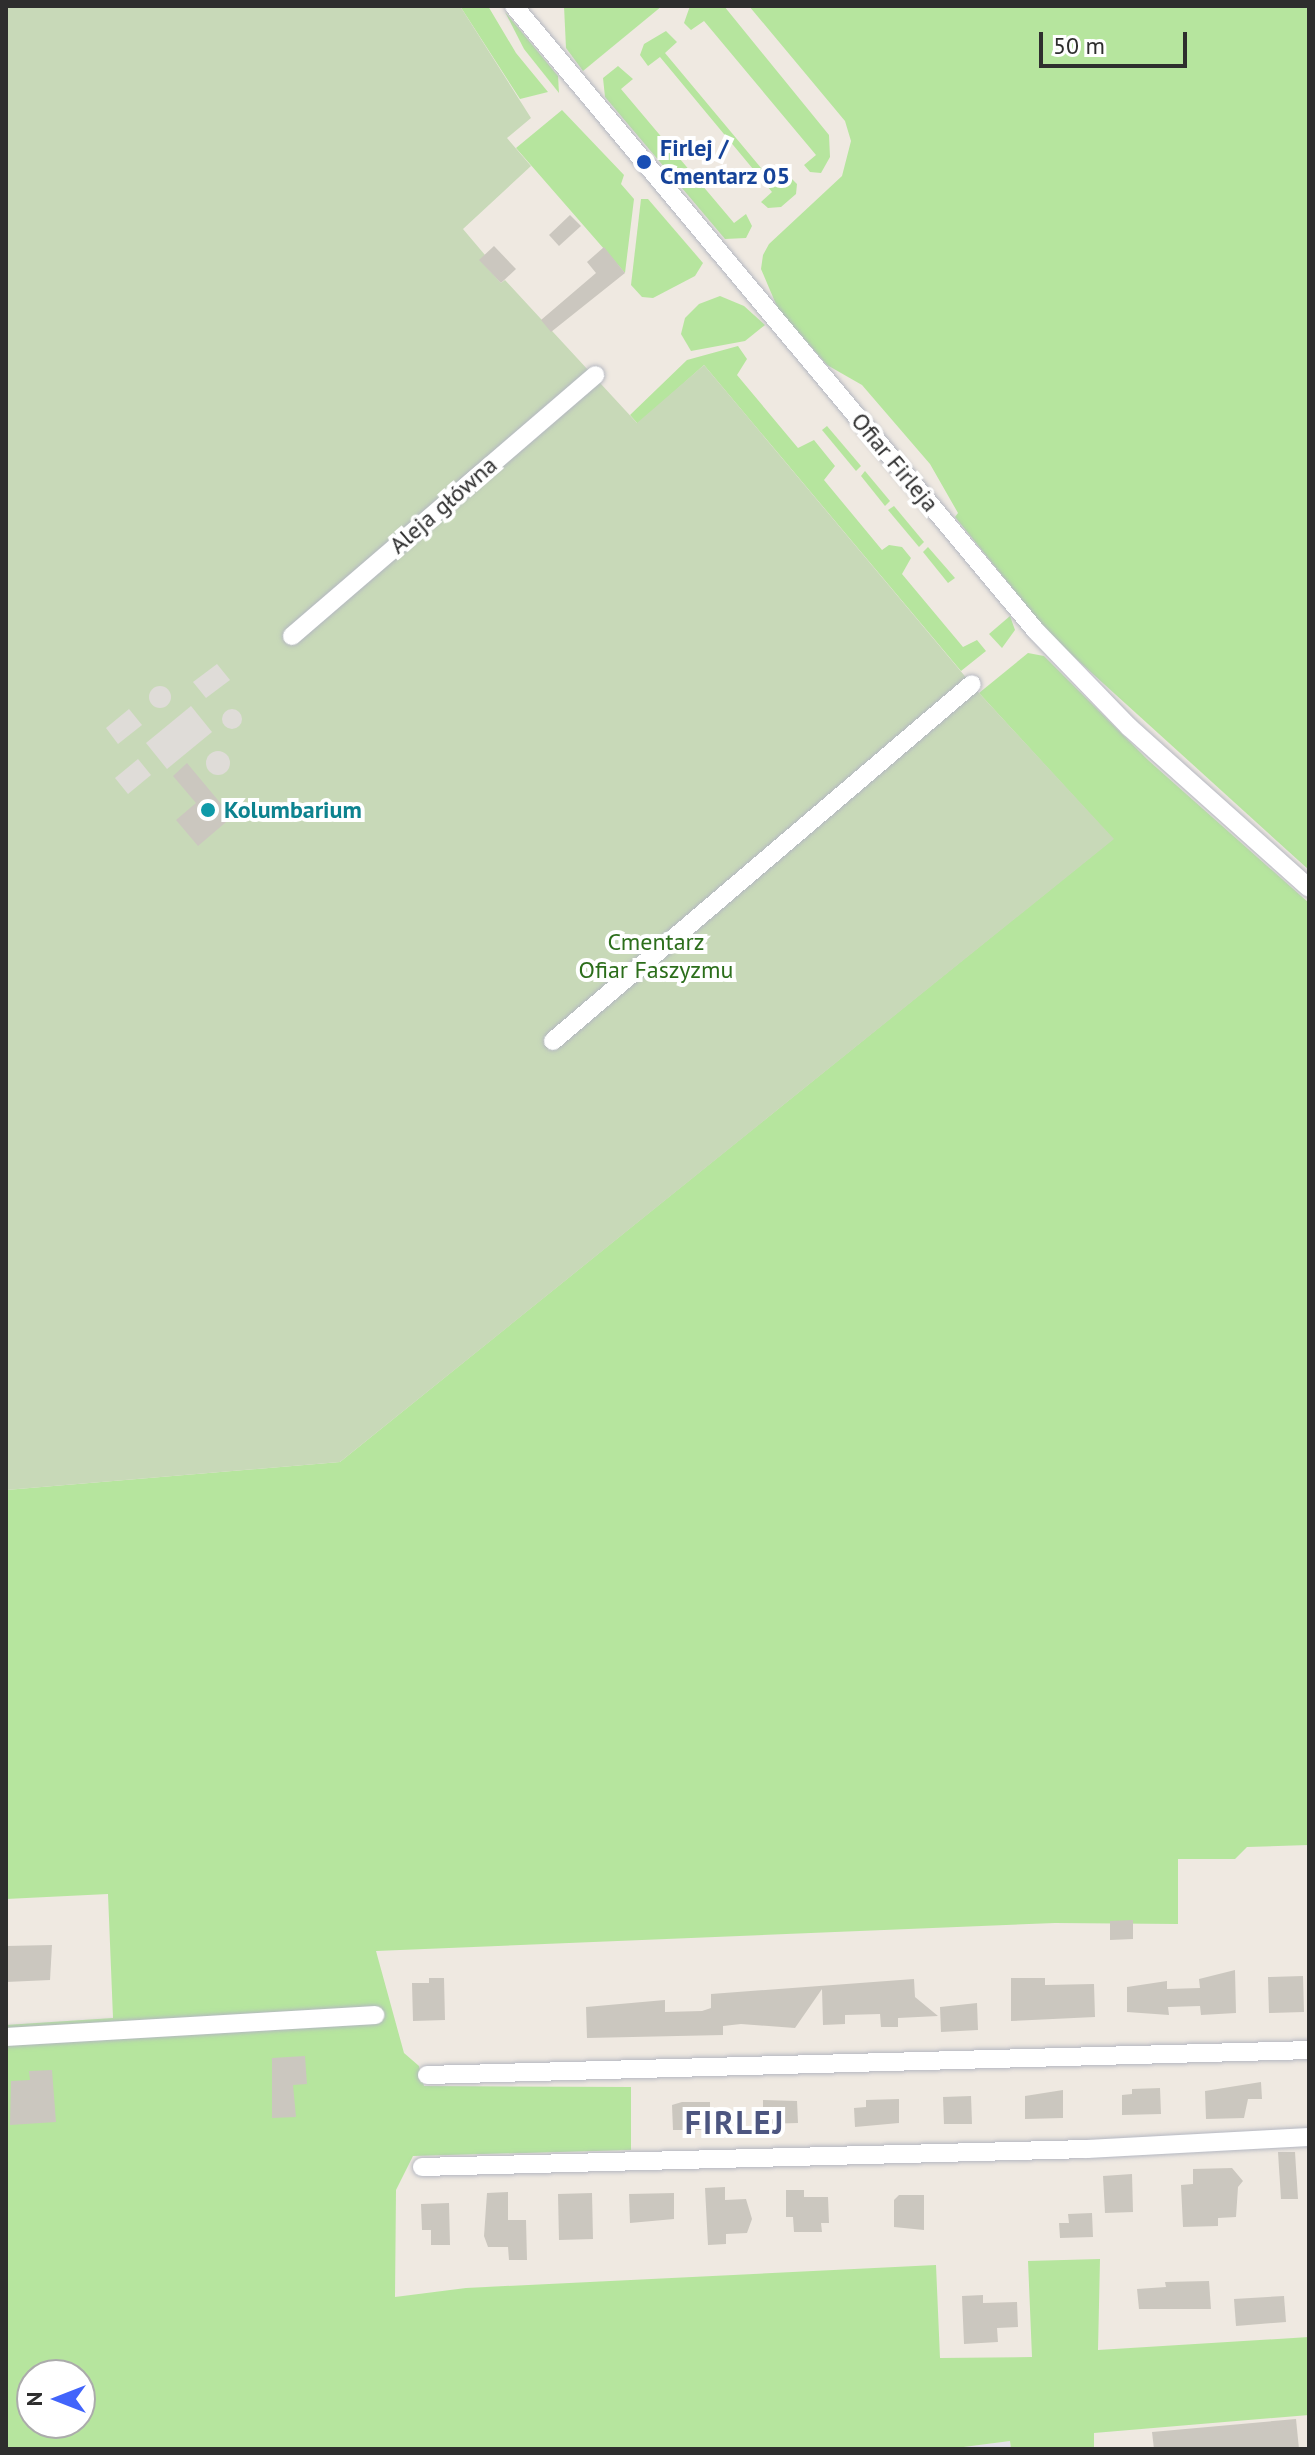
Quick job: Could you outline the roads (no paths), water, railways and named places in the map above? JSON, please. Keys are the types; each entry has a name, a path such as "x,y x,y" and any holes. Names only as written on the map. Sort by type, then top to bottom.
{"street":[{"name":"Ofiar Firleja","path":"514,6 1036,631 1129,727 1309,888"},
{"name":"Aleja główna","path":"292,636 595,375"},
{"path":"553,1041 972,684"},
{"path":"6,2037 375,2015"},
{"path":"427,2075 1309,2050"},
{"path":"422,2167 1087,2149 1309,2137"}],"place":[{"name":"Firlej / Cmentarz 05","path":"644,162"},
{"name":"Kolumbarium","path":"208,810"}],"district":[{"name":"FIRLEJ","path":"735,2122"}],"park label":[{"name":"Cmentarz Ofiar Faszyzmu","path":"656,956"}]}
